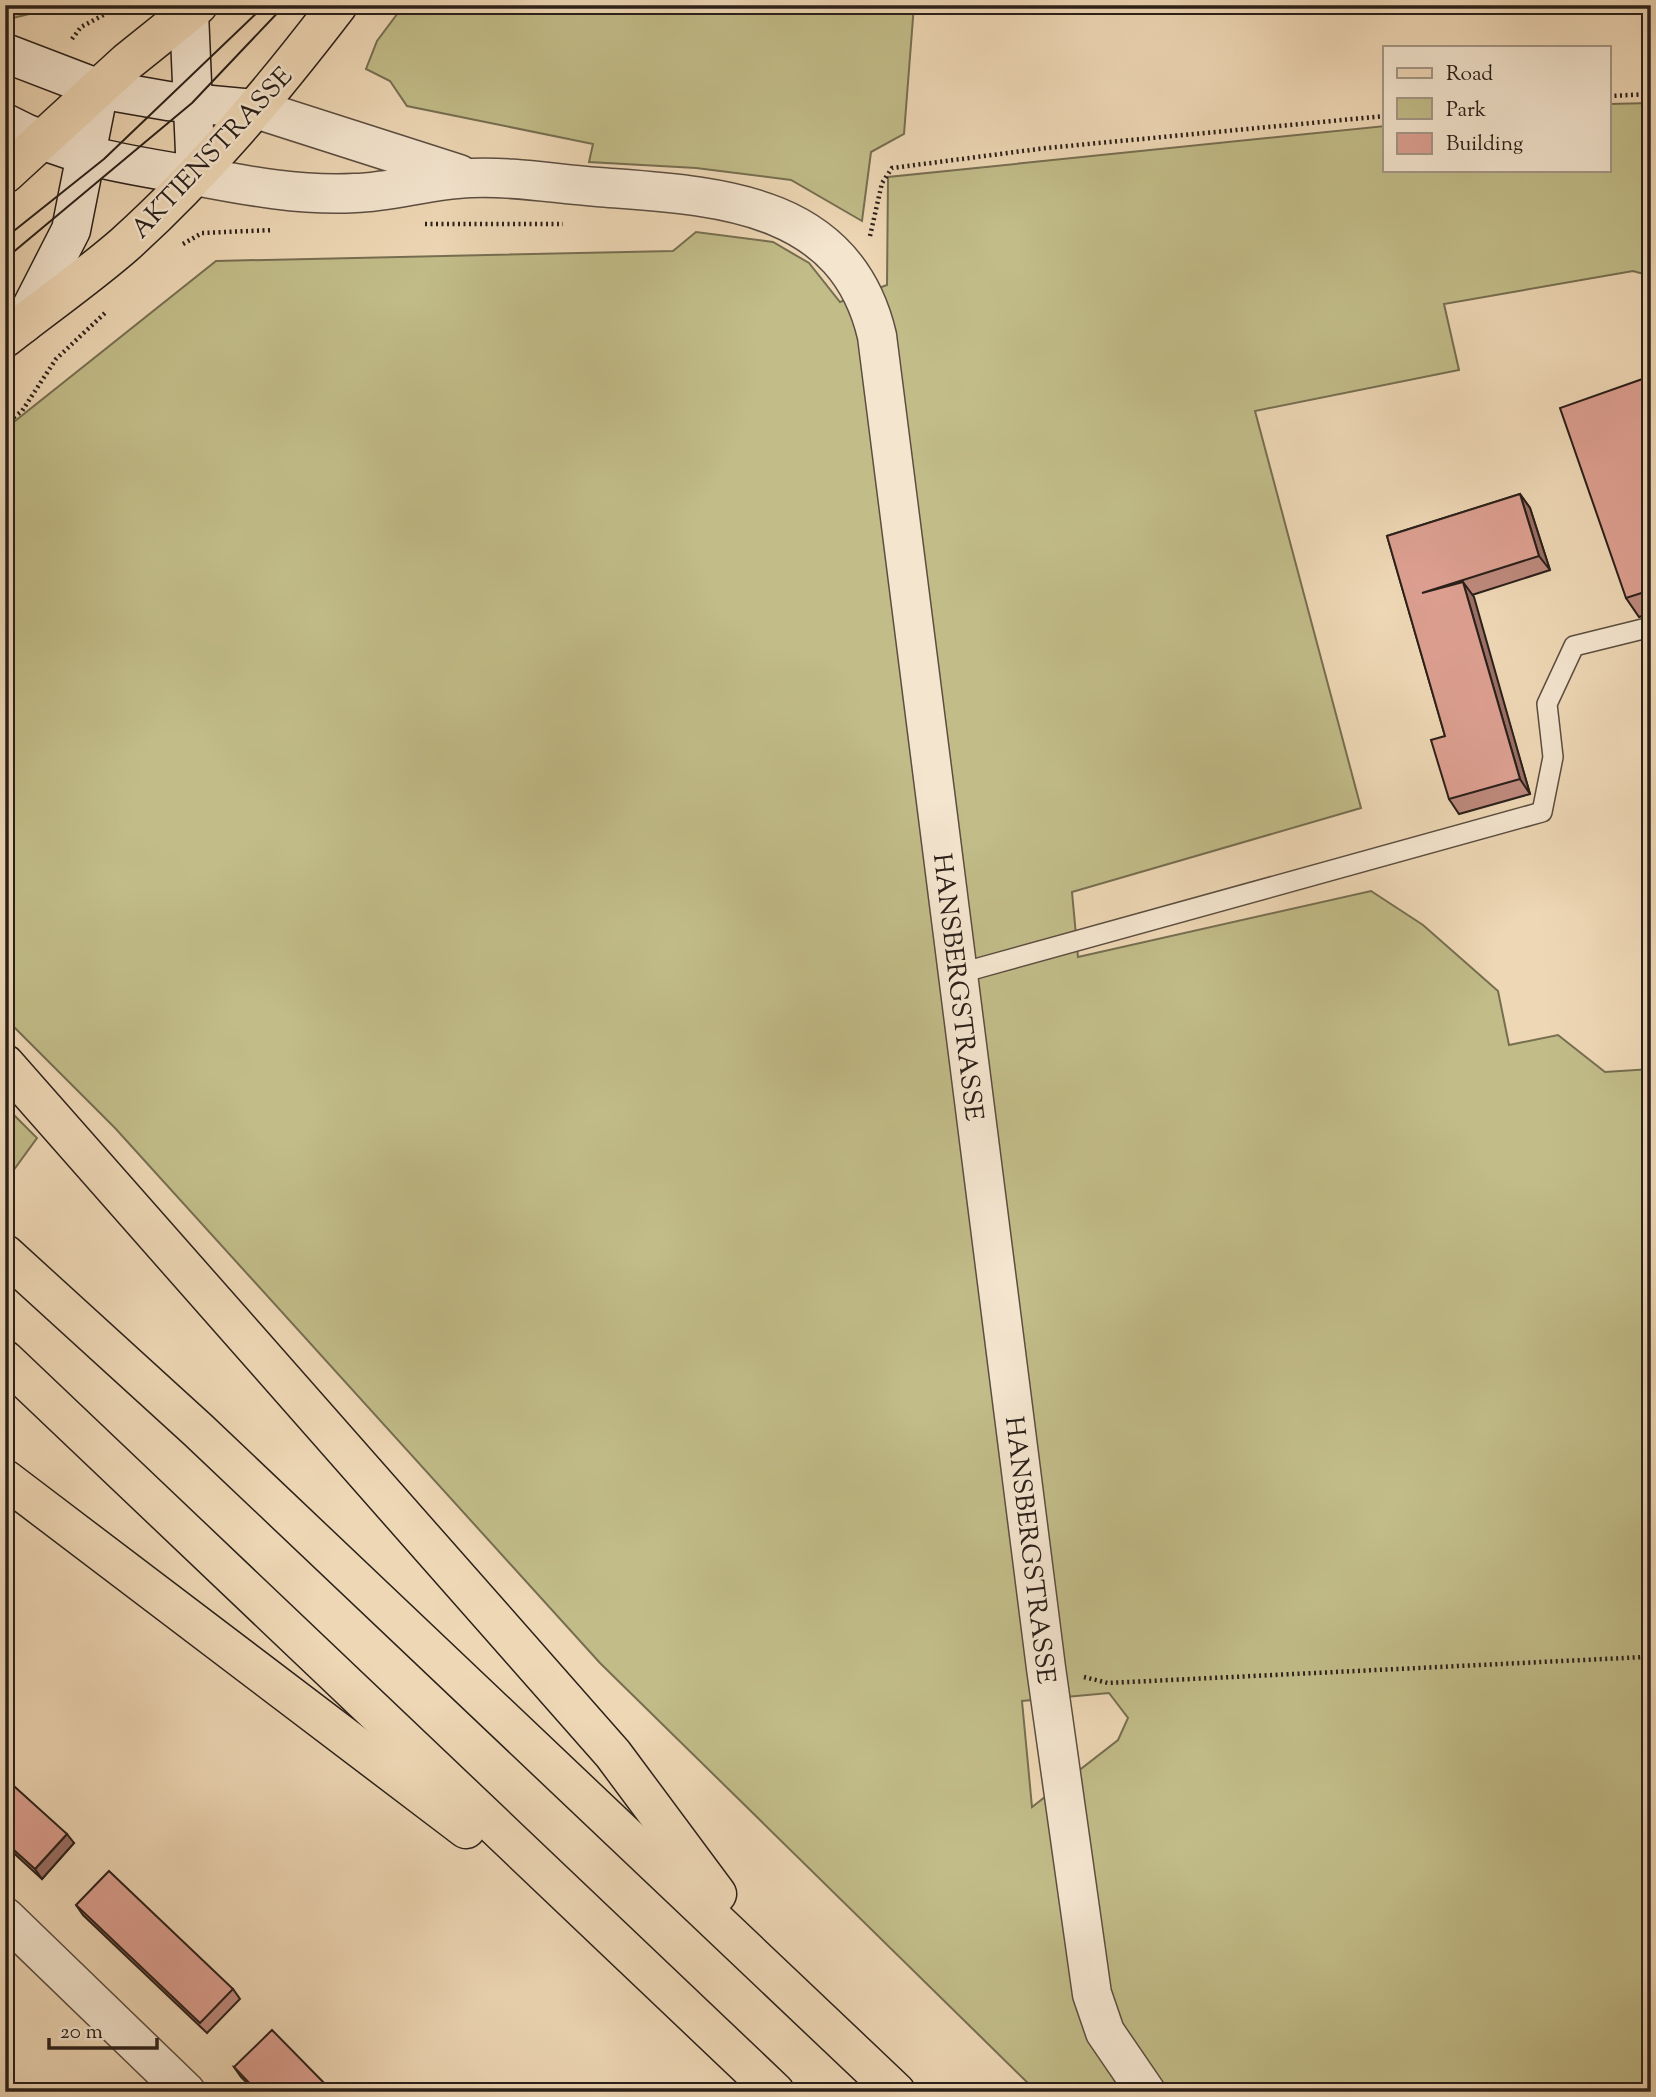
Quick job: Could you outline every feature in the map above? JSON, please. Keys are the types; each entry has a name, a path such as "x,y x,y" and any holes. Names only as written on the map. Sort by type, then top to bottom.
{"main road":[{"name":"AKTIENSTRASSE","path":"14,331 122,246 196,176 256,109 338,5"},
{"path":"5,174 127,62 193,9"},
{"path":"5,1064 613,1754 776,1975"},
{"path":"5,1254 209,1440 897,2092"},
{"path":"5,1360 775,2092"},
{"path":"5,1479 616,1942"}],"street":[{"path":"193,9 192,103 196,176"},
{"name":"HANSBERGSTRASSE","path":"5,53 99,89 192,103 256,109 471,177 733,201 780,217 804,230 829,249 859,285 870,309 877,336 1045,1668 1092,1994 1104,2032 1146,2092"},
{"path":"14,331 71,230 99,89"},
{"name":"HANSBERGSTRASSE","path":"5,123 41,142 87,157 263,188 355,194 471,177"},
{"path":"5,1917 186,2092"}],"lane":[{"path":"957,974 1542,812 1553,757 1547,704 1574,646 1651,627"}],"path":[{"path":"70,43 80,27 122,5"},
{"path":"1610,96 1651,94"},
{"path":"859,285 882,183 892,168 1046,148 1383,116"},
{"path":"416,225 573,225"},
{"path":"172,250 202,233 283,229"},
{"path":"5,424 22,411 56,359 114,304"},
{"path":"1045,1668 1108,1683 1645,1657 1651,1707"}],"green space":[{"path":"5,5 66,5 13,18 5,15"},
{"path":"404,5 914,5 904,134 871,152 862,221 791,180 696,168 589,162 593,144 407,106 390,81 366,69 377,41"},
{"path":"1651,103 1651,276 1633,271 1444,304 1459,370 1255,411 1361,808 1072,892 1078,957 1371,891 1423,925 1498,991 1509,1045 1558,1035 1605,1072 1651,1069 1651,2092 1037,2092 600,1663 115,1128 5,1018 5,429 216,261 673,251 696,232 773,242 809,263 840,302 887,285 888,177 1383,126 1383,172 1610,172 1610,104","holes":["1109,1693 1128,1718 1118,1740 1032,1807 1022,1701"]},
{"path":"5,1106 37,1138 5,1182"}],"building":[{"path":"1651,376 1651,590 1626,598 1560,408"},
{"path":"1520,494 1539,556 1422,593 1463,582 1520,779 1449,799 1431,740 1445,736 1387,536"},
{"path":"5,1778 67,1834 35,1869 5,1842"},
{"path":"109,1871 233,1989 200,2023 76,1905"},
{"path":"272,2030 333,2092 258,2092 234,2067"}],"tram line":[{"path":"5,238 104,159 265,5"},
{"path":"5,259 192,103 285,5"}]}
